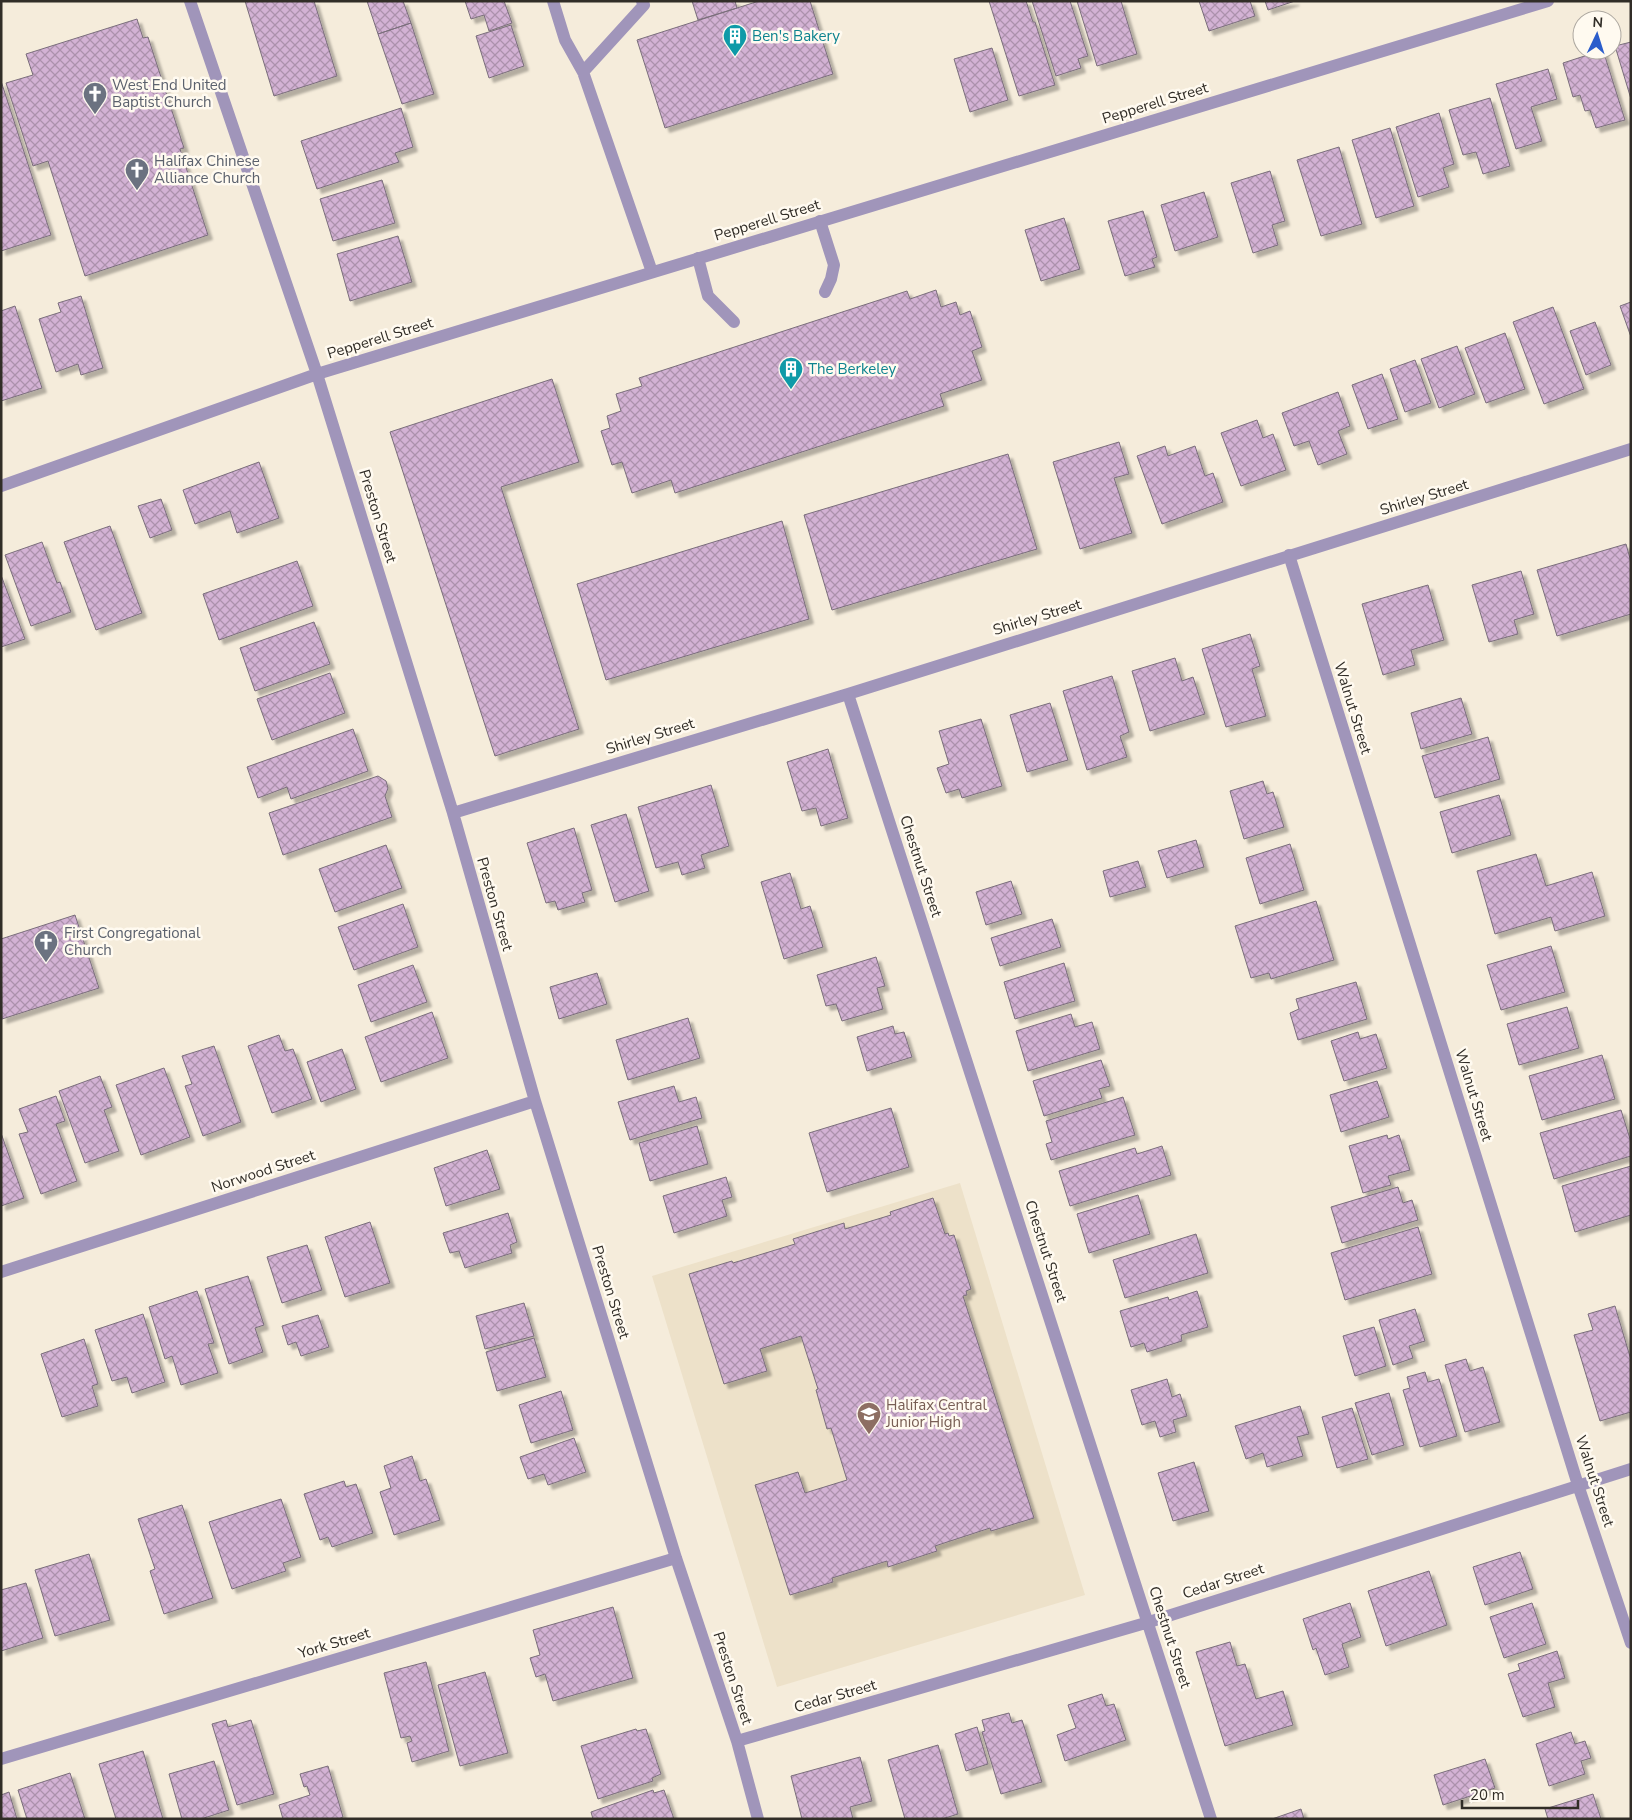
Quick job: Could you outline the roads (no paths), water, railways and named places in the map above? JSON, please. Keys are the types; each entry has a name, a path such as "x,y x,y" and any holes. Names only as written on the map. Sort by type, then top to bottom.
{"street":[{"name":"Preston Street","path":"190,1 317,374 452,813 535,1101 676,1558 736,1742 758,1819"},
{"path":"553,1 565,40 583,72 652,272"},
{"path":"583,72 644,5 642,1"},
{"name":"Pepperell Street","path":"1,486 317,374 1548,1"},
{"path":"820,221 834,265 831,279 825,292"},
{"path":"698,258 708,296 734,322"},
{"name":"Shirley Street","path":"452,813 848,694 1631,450"},
{"name":"Walnut Street","path":"1289,556 1578,1485 1631,1643"},
{"name":"Chestnut Street","path":"848,694 1211,1819"},
{"name":"Norwood Street","path":"1,1272 535,1101"},
{"name":"Cedar Street","path":"736,1742 1149,1622 1578,1485 1631,1470"},
{"name":"York Street","path":"1,1759 676,1558"}],"place":[{"name":"Ben's Bakery","path":"735,57"},
{"name":"West End United Baptist Church","path":"95,115"},
{"name":"Halifax Chinese Alliance Church","path":"137,191"},
{"name":"The Berkeley","path":"791,390"},
{"name":"First Congregational Church","path":"46,963"},
{"name":"Halifax Central Junior High","path":"869,1435"}]}
